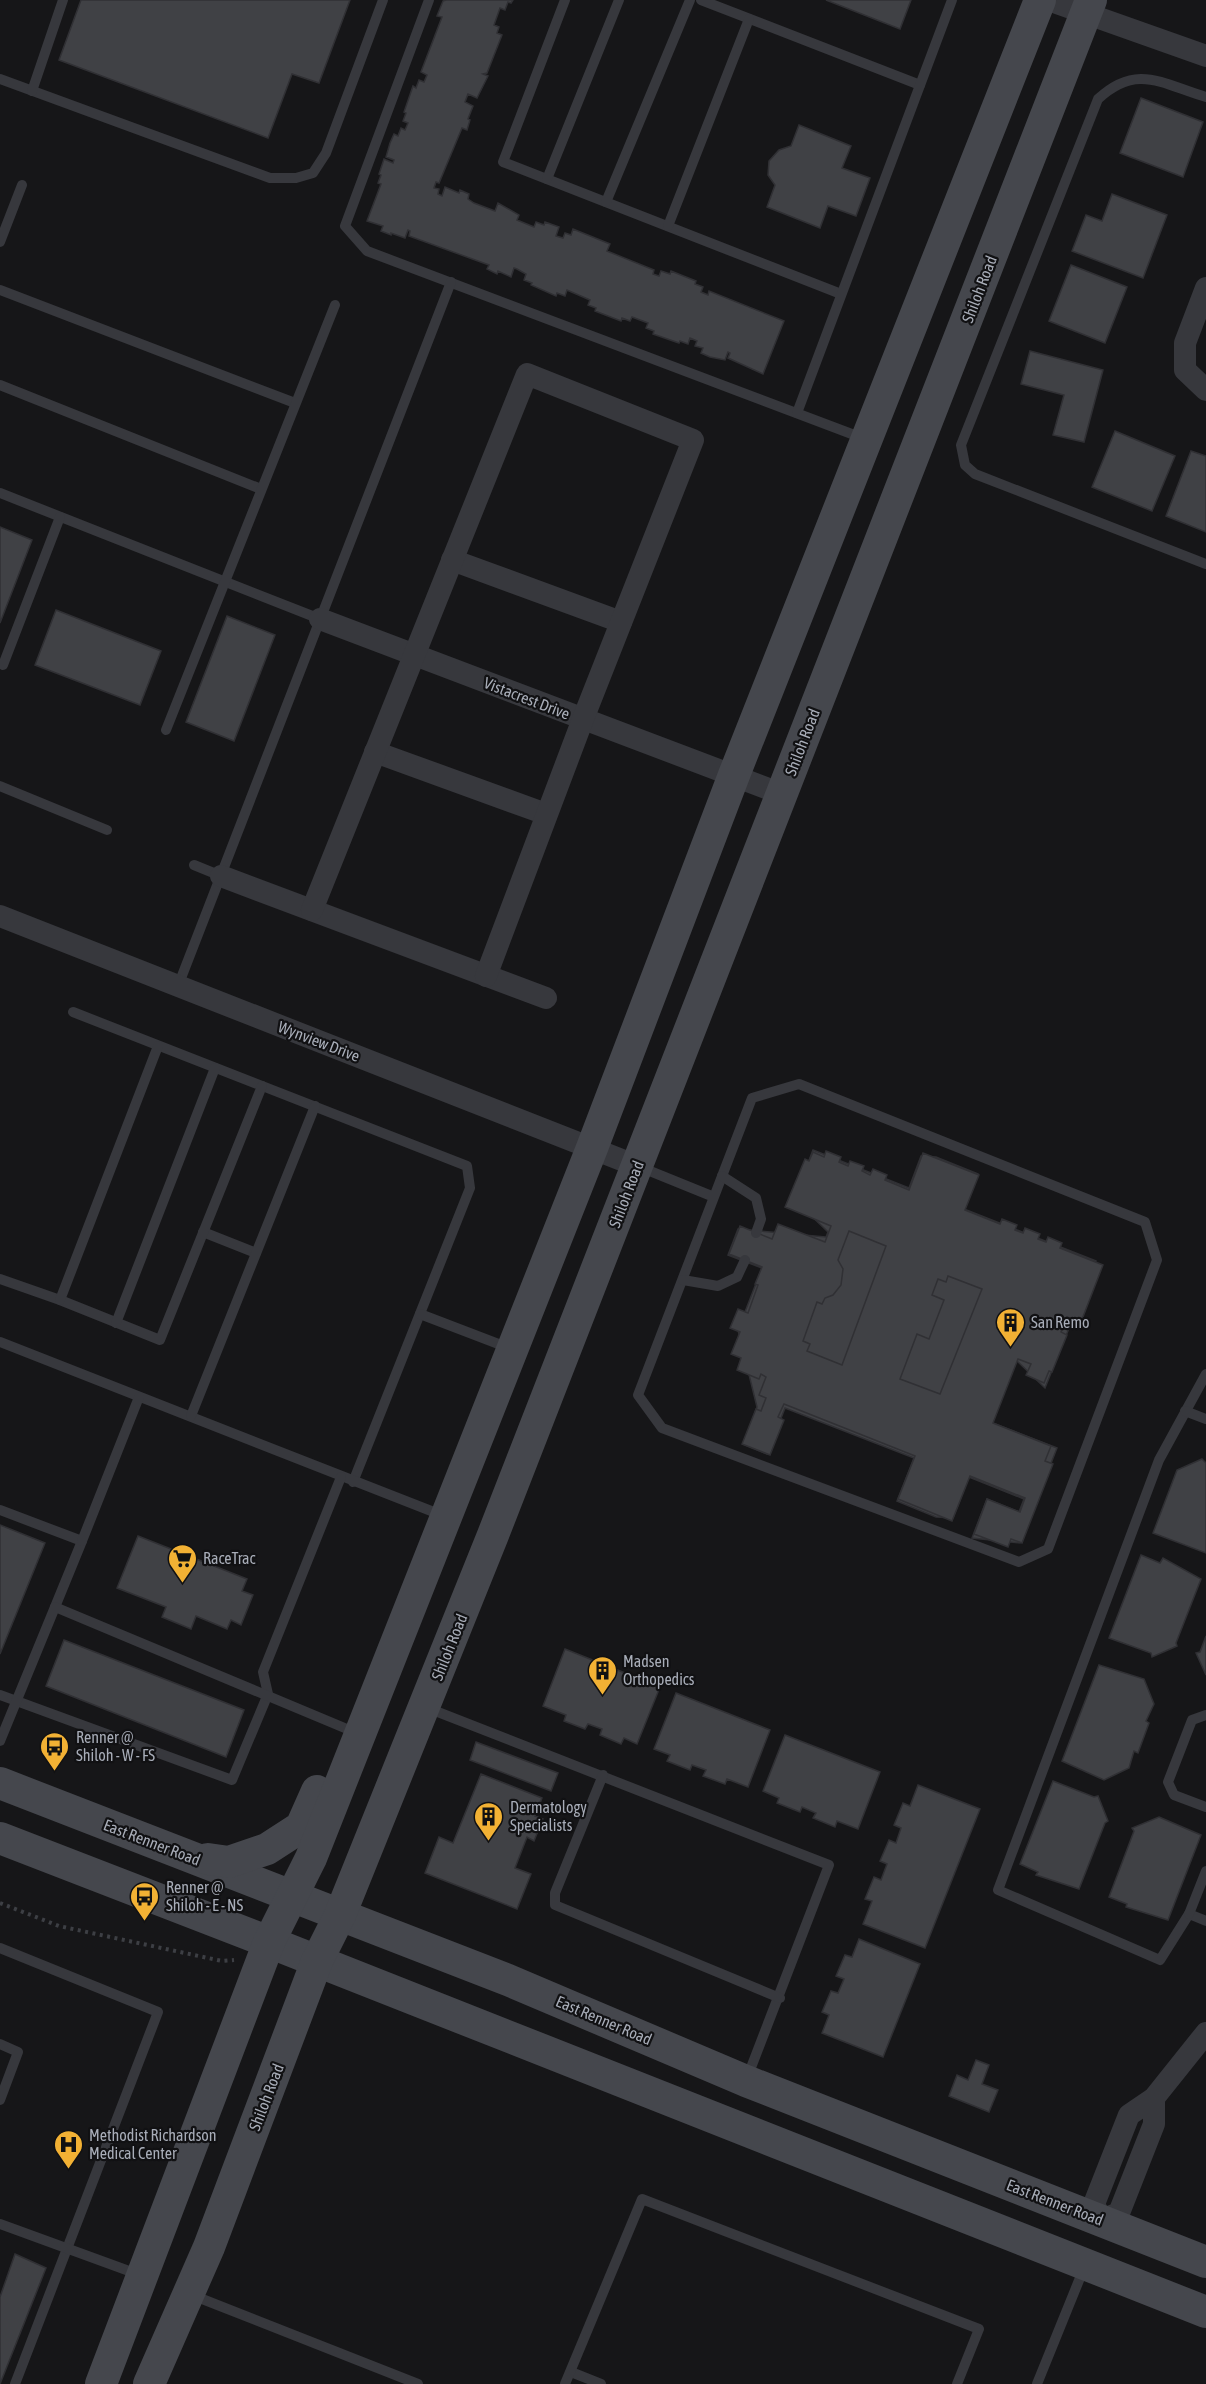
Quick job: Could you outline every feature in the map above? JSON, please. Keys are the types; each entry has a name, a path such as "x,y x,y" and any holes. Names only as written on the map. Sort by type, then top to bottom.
{"main road":[{"path":"100,2384 269,1942 311,1858 379,1642 403,1626 592,1148 734,775 1040,0"},
{"name":"Shiloh Road","path":"149,2384 209,2247 317,1961 340,1915 493,1535 1088,7"},
{"path":"868,440 913,458"},
{"path":"446,1517 493,1535"},
{"path":"191,1857 229,1862 267,1849 301,1827 352,1731"},
{"name":"East Renner Road","path":"0,1783 508,1980 746,2081 1206,2262"},
{"path":"0,1838 1206,2312"},
{"path":"1086,2265 1101,2220"},
{"path":"143,2276 189,2294"}],"street":[{"path":"1048,0 1088,7 1206,56"},
{"path":"1206,288 1185,343 1185,370 1206,390"},
{"path":"312,910 527,374 693,440 546,814 486,976"},
{"path":"452,560 621,622"},
{"name":"Vistacrest Drive","path":"320,620 782,794"},
{"path":"375,752 546,814"},
{"path":"221,876 546,998"},
{"name":"Wynview Drive","path":"0,916 637,1166"},
{"path":"1101,2220 1119,2213 1154,2124 1154,2098 1206,2033"}],"lane":[{"path":"32,91 63,0"},
{"path":"0,79 270,178 296,178 314,173 326,153 383,0"},
{"path":"429,0 345,226 367,251 868,440"},
{"path":"565,0 503,162 842,294"},
{"path":"547,179 619,0"},
{"path":"606,202 690,0"},
{"path":"701,0 920,85"},
{"path":"797,413 952,0"},
{"path":"668,226 749,19"},
{"path":"1206,97 1139,77 1114,84 1098,99 961,445 965,465 975,474 1206,564"},
{"path":"0,242 22,185"},
{"path":"178,986 451,282"},
{"path":"0,290 296,403"},
{"path":"166,729 334,305"},
{"path":"0,385 261,489"},
{"path":"0,493 320,620"},
{"path":"3,665 60,517"},
{"path":"0,786 107,830"},
{"path":"194,865 221,876"},
{"path":"73,1012 467,1166 470,1188 353,1482"},
{"path":"60,1300 158,1046"},
{"path":"116,1323 215,1068"},
{"path":"800,1084 1145,1222 1157,1260 1048,1549 1019,1562 662,1428 638,1395 714,1197 752,1098 800,1084"},
{"path":"0,1279 160,1340 262,1086"},
{"path":"191,1416 315,1106"},
{"path":"637,1166 714,1197"},
{"path":"722,1176 756,1198 760,1219 756,1233"},
{"path":"203,1232 256,1253"},
{"path":"682,1280 718,1286 737,1277 744,1260"},
{"path":"420,1314 513,1350"},
{"path":"0,1342 446,1517"},
{"path":"1206,1374 1159,1460 998,1890 1160,1960 1189,1914 1206,1871"},
{"path":"0,1741 139,1397"},
{"path":"1185,1411 1206,1419"},
{"path":"0,1695 231,1780 268,1694 263,1672 341,1477"},
{"path":"0,1510 82,1541"},
{"path":"55,1607 352,1731"},
{"path":"425,1707 603,1774 829,1865 780,1998 746,2081"},
{"path":"1206,1715 1192,1720 1168,1782 1174,1796 1206,1807"},
{"path":"603,1774 555,1893 555,1905 780,1998"},
{"path":"1189,1914 1206,1921"},
{"path":"0,1948 158,2013 69,2249 15,2384"},
{"path":"0,2044 18,2052 0,2100"},
{"path":"566,2384 642,2199 979,2329 957,2384"},
{"path":"0,2224 143,2276"},
{"path":"1037,2384 1086,2265"},
{"path":"189,2294 418,2384"},
{"path":"571,2372 602,2384"}],"path":[{"path":"0,1903 71,1929 222,1961 234,1960"}],"building":[{"path":"81,0 350,0 319,83 292,74 268,138 59,60"},
{"path":"513,0 511,3 508,2 505,10 500,8 494,25 499,27 497,33 502,35 487,73 483,74 488,76 477,98 468,94 465,102 473,106 467,130 462,128 439,183 436,182 434,188 439,189 438,194 442,196 445,187 459,193 460,190 469,194 468,199 474,203 495,211 498,203 519,215 517,220 534,227 536,222 544,225 545,222 559,227 556,236 563,238 565,233 571,235 573,229 610,244 607,251 654,270 653,274 659,276 661,271 670,274 671,271 696,281 695,284 703,287 701,292 708,295 709,291 784,321 763,374 728,358 730,353 728,352 725,360 710,357 701,353 703,348 695,346 697,341 690,338 688,344 680,341 679,343 653,334 654,331 646,328 648,323 632,317 630,321 622,318 621,321 595,311 596,308 588,305 590,300 567,290 565,296 557,293 556,296 531,285 532,283 524,280 526,274 517,269 514,268 511,277 498,271 497,274 487,269 489,265 409,236 410,231 408,230 405,238 391,233 391,235 381,231 383,226 367,221 381,184 378,183 381,175 379,174 384,159 393,163 394,160 386,157 390,143 394,134 398,136 401,128 405,130 408,123 403,121 406,113 404,112 413,86 416,88 419,80 424,82 427,75 421,72 442,17 437,16 443,1"},
{"path":"826,0 911,0 900,29"},
{"path":"1141,98 1203,122 1183,177 1120,153"},
{"path":"799,125 851,146 842,168 870,178 856,216 828,206 820,228 767,207 775,185 768,175 769,161 779,150 791,146"},
{"path":"1112,194 1167,215 1143,278 1072,251 1086,215 1102,221"},
{"path":"1071,265 1127,287 1105,343 1049,321"},
{"path":"1030,351 1103,370 1084,442 1053,435 1064,395 1021,384"},
{"path":"1115,431 1175,456 1152,511 1092,487"},
{"path":"1191,451 1206,456 1206,532 1166,516"},
{"path":"0,527 32,540 0,623"},
{"path":"56,610 161,651 140,705 35,665"},
{"path":"227,616 275,635 234,741 186,722"},
{"name":"San Remo","path":"813,1150 909,1188 921,1156 936,1157 978,1174 964,1209 1096,1261 1045,1388 1015,1359 990,1422 1057,1448 1020,1543 972,1538 987,1499 1019,1512 1024,1499 969,1477 953,1518 936,1517 897,1501 914,1458 785,1408 767,1454 743,1444 757,1407 738,1330 762,1268 728,1255 738,1229 826,1237 828,1232 794,1199"},
{"name":"San Remo","path":"826,1151 841,1157 839,1162 848,1166 850,1161 864,1166 862,1171 870,1175 873,1169 887,1175 885,1180 909,1190 923,1153 979,1175 965,1210 1000,1224 1002,1219 1017,1225 1015,1230 1023,1233 1025,1228 1040,1234 1038,1239 1046,1242 1048,1237 1062,1243 1060,1248 1103,1265 1081,1322 1067,1317 1061,1332 1067,1335 1052,1372 1049,1371 1044,1383 1026,1375 1031,1364 1018,1359 993,1423 1051,1446 1045,1461 1053,1464 1022,1543 1011,1539 1008,1547 974,1534 987,1499 1020,1512 1025,1498 970,1476 952,1521 898,1499 915,1456 784,1404 778,1417 784,1420 770,1455 742,1444 756,1409 761,1411 766,1398 759,1395 766,1377 761,1374 759,1379 737,1370 741,1358 731,1354 740,1332 730,1328 738,1309 748,1313 762,1267 729,1254 740,1226 772,1239 778,1224 825,1242 831,1226 785,1207 805,1159 809,1161 813,1152 824,1157","holes":["849,1231 886,1246 842,1365 807,1351 810,1344 803,1341 817,1302 822,1304 825,1298 833,1295 841,1285 843,1269 838,1260","948,1276 982,1289 940,1394 900,1379 917,1334 929,1339 944,1300 932,1295 938,1279 946,1282"]},
{"path":"1202,1459 1206,1463 1206,1553 1153,1533 1177,1470"},
{"path":"0,1525 45,1543 0,1654"},
{"name":"RaceTrac","path":"138,1536 247,1579 242,1591 253,1595 241,1625 231,1620 227,1629 196,1616 191,1629 162,1617 166,1607 117,1588"},
{"path":"1141,1555 1160,1563 1163,1558 1201,1579 1176,1643 1177,1646 1152,1657 1151,1653 1109,1638"},
{"path":"1206,1636 1206,1675 1196,1653 1200,1652"},
{"path":"64,1640 244,1710 226,1757 46,1686"},
{"name":"Madsen Orthopedics","path":"565,1649 660,1687 637,1744 624,1738 621,1744 600,1735 602,1729 588,1724 585,1729 564,1721 566,1715 543,1706"},
{"path":"1099,1665 1144,1679 1154,1704 1146,1721 1149,1723 1138,1753 1134,1751 1129,1768 1104,1780 1062,1761"},
{"path":"676,1693 770,1730 748,1787 727,1779 725,1784 703,1776 706,1770 692,1765 690,1770 667,1761 670,1755 654,1749"},
{"path":"785,1735 880,1772 858,1829 837,1821 835,1827 813,1818 816,1813 802,1807 800,1812 777,1803 779,1798 763,1791"},
{"path":"476,1742 558,1773 551,1791 470,1760"},
{"name":"Dermatology Specialists","path":"481,1774 542,1798 535,1816 543,1819 534,1841 527,1837 515,1868 531,1874 517,1909 425,1873 439,1837 453,1843"},
{"path":"1053,1781 1094,1797 1098,1796 1108,1821 1105,1823 1079,1889 1036,1875 1038,1872 1020,1864"},
{"path":"918,1785 980,1809 925,1948 863,1924 872,1901 865,1899 874,1877 881,1880 887,1864 880,1861 889,1840 896,1843 901,1828 894,1825 903,1803 910,1806"},
{"path":"1159,1817 1201,1835 1168,1920 1126,1907 1127,1904 1109,1897 1134,1831 1132,1828"},
{"path":"859,1939 920,1964 883,2057 822,2033 829,2015 822,2012 831,1991 838,1993 844,1979 836,1976 845,1955 852,1957"},
{"path":"976,2060 989,2065 982,2084 998,2090 989,2112 949,2096 957,2075 968,2080"},
{"path":"15,2254 46,2268 0,2384 0,2297"}],"place":[{"name":"San Remo","path":"1010,1348"},
{"name":"RaceTrac","path":"182,1584"},
{"name":"Madsen Orthopedics","path":"602,1696"},
{"name":"Renner @ Shiloh - W - FS","path":"55,1772"},
{"name":"Dermatology Specialists","path":"489,1842"},
{"name":"Renner @ Shiloh - E - NS","path":"145,1922"},
{"name":"Methodist Richardson Medical Center","path":"68,2170"}]}
